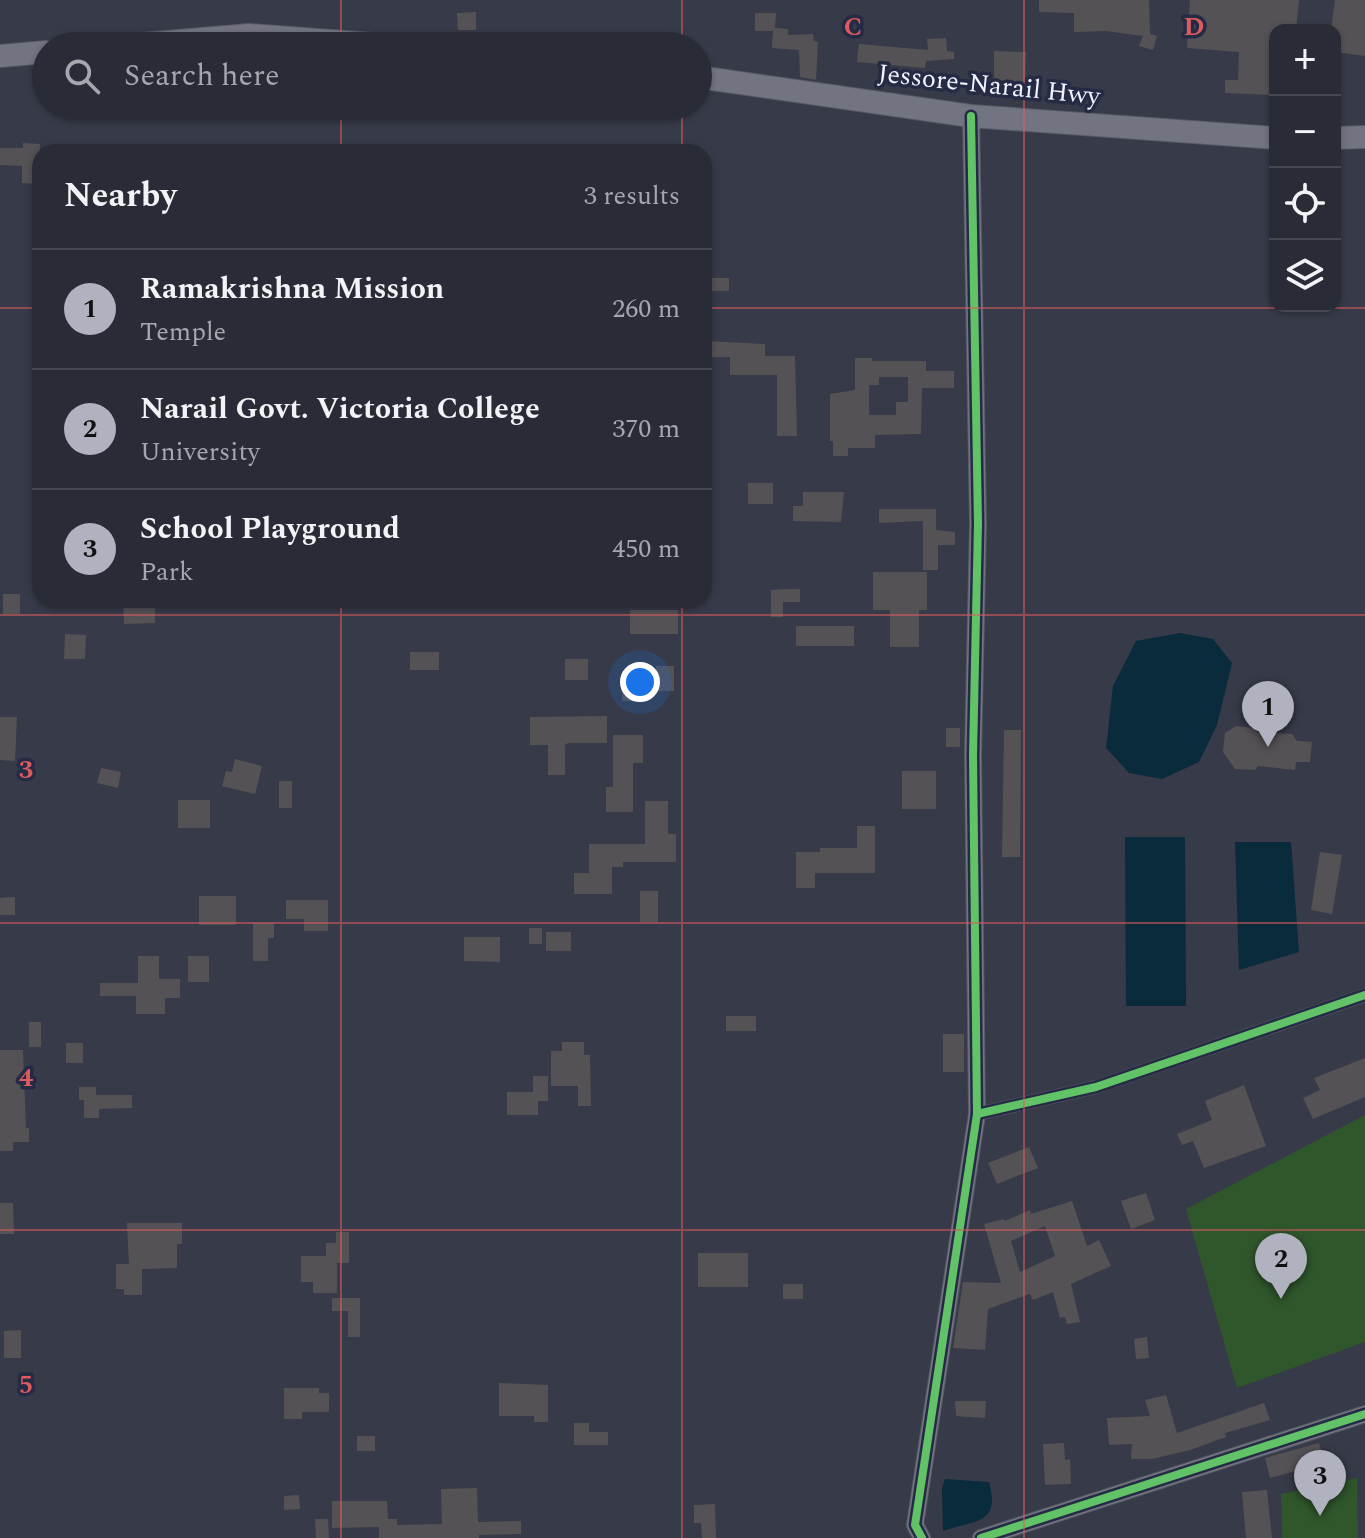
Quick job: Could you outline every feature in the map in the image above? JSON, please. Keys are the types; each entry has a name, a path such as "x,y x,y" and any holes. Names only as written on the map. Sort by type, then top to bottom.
{"highway":[{"path":"0,56 32,53"},
{"name":"Jessore-Narail Hwy","path":"712,79 971,116 1269,138"},
{"path":"1341,138 1365,137"}],"street":[{"path":"922,1538 915,1525 977,1114 973,755 978,524 971,116"},
{"path":"977,1114 1096,1087 1365,995"},
{"path":"981,1538 1365,1414"}],"green space":[{"path":"1365,1115 1365,1342 1237,1388 1186,1209"},
{"path":"1357,1478 1358,1538 1282,1538 1281,1494"}],"water":[{"path":"1180,633 1213,639 1232,663 1217,725 1199,762 1162,779 1129,773 1106,748 1113,686 1136,641"},
{"path":"1125,837 1185,837 1186,1006 1126,1006"},
{"path":"1235,842 1291,842 1299,952 1239,970"},
{"path":"945,1479 989,1482 992,1496 988,1514 975,1522 943,1531 942,1488"}],"building":[{"path":"1039,0 1149,0 1150,34 1157,36 1153,50 1139,46 1143,36 1105,31 1074,32 1074,13 1039,12"},
{"path":"1190,0 1299,0 1297,24 1269,24 1269,95 1225,93 1225,80 1238,80 1239,52 1187,48"},
{"path":"1335,0 1365,0 1365,56 1341,53 1341,24 1332,24"},
{"path":"476,12 476,30 458,30 457,13"},
{"path":"755,13 776,13 775,28 788,29 788,35 813,34 814,41 818,42 816,80 800,77 799,50 772,48 773,31 755,31"},
{"path":"946,38 947,51 954,52 954,59 926,61 925,68 857,62 859,44 928,50 927,39"},
{"path":"994,51 1026,52 1025,82 994,81"},
{"path":"23,143 40,144 32,144 32,184 22,183 22,166 0,165 0,148 23,148"},
{"path":"712,278 729,278 729,291 712,291"},
{"path":"712,341 765,344 765,356 795,356 797,436 777,436 777,375 730,375 730,357 712,357"},
{"path":"855,358 926,361 926,371 954,371 954,388 922,388 921,434 875,435 875,448 848,448 848,456 833,456 830,394 855,390","holes":["879,377 908,377 908,402 896,402 896,415 869,415 869,385 879,385"]},
{"path":"748,483 773,483 773,504 748,504"},
{"path":"803,492 844,492 841,522 793,521 793,506 803,506"},
{"path":"879,509 936,509 936,530 955,532 955,545 938,545 938,570 923,570 923,521 879,523"},
{"path":"873,572 927,572 927,610 919,610 919,647 890,647 890,610 873,610"},
{"path":"800,589 800,602 783,602 783,617 771,617 771,590"},
{"path":"3,594 20,594 20,614 3,614"},
{"path":"123,608 155,608 155,623 124,624"},
{"path":"630,610 678,610 678,634 630,634"},
{"path":"796,626 854,626 854,646 796,646"},
{"path":"65,634 86,635 85,659 64,659"},
{"path":"410,652 439,652 439,670 410,670"},
{"path":"565,659 588,659 588,680 565,680"},
{"path":"656,666 674,666 674,691 646,691 646,701 622,701 622,671 656,671"},
{"path":"607,716 607,743 568,743 565,745 565,775 548,775 548,745 530,745 530,717"},
{"path":"0,717 17,717 15,761 0,760"},
{"path":"1236,726 1255,728 1258,732 1292,734 1297,741 1312,742 1310,762 1296,762 1295,770 1258,766 1255,770 1235,769 1223,752 1225,733"},
{"path":"946,728 960,728 960,747 946,747"},
{"path":"1004,730 1021,730 1020,857 1002,857"},
{"path":"613,735 643,735 643,763 633,763 633,812 606,812 606,787 613,787"},
{"path":"235,759 262,766 255,794 222,786 226,771 232,772"},
{"path":"101,768 121,772 118,788 97,783"},
{"path":"902,771 936,771 936,809 902,809"},
{"path":"279,781 292,781 292,808 279,808"},
{"path":"178,800 210,800 210,828 178,828"},
{"path":"645,801 668,801 668,834 676,834 676,862 623,862 623,867 612,867 612,894 574,894 574,873 589,873 589,844 645,844"},
{"path":"857,826 875,826 875,873 815,873 815,888 796,888 796,852 820,852 820,848 857,848"},
{"path":"1320,852 1342,855 1332,914 1311,910"},
{"path":"640,891 658,891 658,922 640,922"},
{"path":"199,896 236,896 236,925 199,925"},
{"path":"15,897 15,915 0,915 0,898"},
{"path":"286,900 328,900 328,931 304,931 304,919 286,919"},
{"path":"253,923 274,923 274,938 268,938 268,961 253,961"},
{"path":"529,928 542,928 542,944 529,944"},
{"path":"546,932 571,932 571,951 546,951"},
{"path":"464,937 500,937 500,962 464,961"},
{"path":"138,956 159,956 159,979 180,979 180,998 165,998 165,1014 136,1014 136,996 100,996 100,983 138,983"},
{"path":"188,956 209,956 209,982 188,982"},
{"path":"726,1016 756,1016 756,1031 726,1031"},
{"path":"29,1022 41,1022 41,1047 29,1047"},
{"path":"943,1034 964,1034 964,1072 943,1072"},
{"path":"562,1042 584,1042 584,1055 590,1055 591,1106 578,1106 578,1086 551,1086 551,1051 562,1051"},
{"path":"66,1043 83,1043 83,1063 66,1063"},
{"path":"0,1050 23,1050 29,1142 13,1142 13,1151 0,1151"},
{"path":"1365,1058 1365,1097 1313,1119 1303,1098 1320,1090 1314,1078"},
{"path":"533,1076 548,1076 548,1101 538,1101 538,1115 507,1115 507,1092 533,1092"},
{"path":"1244,1085 1266,1146 1204,1168 1193,1141 1182,1145 1177,1134 1212,1120 1205,1101"},
{"path":"79,1087 96,1087 96,1095 132,1095 132,1108 99,1109 99,1118 84,1118 84,1100 79,1100"},
{"path":"1029,1147 1038,1168 997,1184 988,1163"},
{"path":"1146,1193 1155,1220 1131,1229 1121,1201"},
{"path":"1072,1201 1087,1246 1099,1240 1111,1266 1071,1284 1080,1322 1067,1324 1065,1317 1060,1318 1053,1292 1033,1300 1030,1294 988,1309 985,1350 953,1348 963,1282 1001,1283 984,1224 1005,1221 1030,1210 1031,1214","holes":["1045,1226 1055,1256 1020,1272 1011,1241"]},
{"path":"0,1203 13,1203 14,1234 0,1234"},
{"path":"127,1223 182,1223 182,1244 177,1244 177,1268 142,1269 142,1295 124,1295 124,1289 116,1289 116,1264 129,1264"},
{"path":"336,1232 349,1232 349,1263 337,1263 337,1293 313,1293 313,1282 301,1282 301,1256 326,1256 326,1243 336,1243"},
{"path":"698,1253 748,1253 748,1287 698,1287"},
{"path":"783,1284 803,1284 803,1299 783,1299"},
{"path":"332,1298 360,1298 360,1337 348,1337 348,1311 332,1311"},
{"path":"21,1330 21,1358 4,1358 4,1331"},
{"path":"1147,1337 1149,1358 1136,1359 1134,1339"},
{"path":"499,1383 548,1385 548,1422 534,1422 534,1416 499,1416"},
{"path":"284,1388 319,1388 319,1393 329,1393 329,1412 302,1412 302,1419 284,1419"},
{"path":"1166,1395 1177,1433 1264,1403 1270,1420 1225,1433 1226,1437 1190,1450 1152,1459 1131,1459 1132,1444 1109,1445 1107,1418 1150,1416 1145,1400"},
{"path":"955,1401 986,1401 985,1418 956,1416"},
{"path":"574,1423 589,1423 589,1432 608,1432 608,1445 574,1445"},
{"path":"357,1436 375,1436 375,1451 357,1451"},
{"path":"1064,1443 1065,1460 1070,1459 1071,1484 1045,1485 1043,1444"},
{"path":"1319,1443 1325,1463 1270,1478 1265,1458"},
{"path":"477,1488 478,1522 521,1521 521,1534 479,1535 479,1538 379,1538 379,1527 332,1528 332,1501 387,1501 388,1519 397,1519 397,1525 442,1524 441,1489"},
{"path":"1267,1490 1272,1538 1246,1538 1242,1492"},
{"path":"299,1495 300,1509 284,1510 284,1496"},
{"path":"715,1504 716,1538 702,1538 701,1523 694,1523 694,1505"},
{"path":"315,1519 328,1519 329,1538 316,1538"}],"cycle path":[{"path":"922,1538 915,1525 977,1114 973,755 978,524 971,116"},
{"path":"977,1114 1096,1087 1365,995"},
{"path":"981,1538 1365,1414"}],"place":[{"name":"Ramakrishna Mission","path":"1268,747"},
{"name":"Narail Govt. Victoria College","path":"1281,1299"},
{"name":"School Playground","path":"1320,1516"}]}
